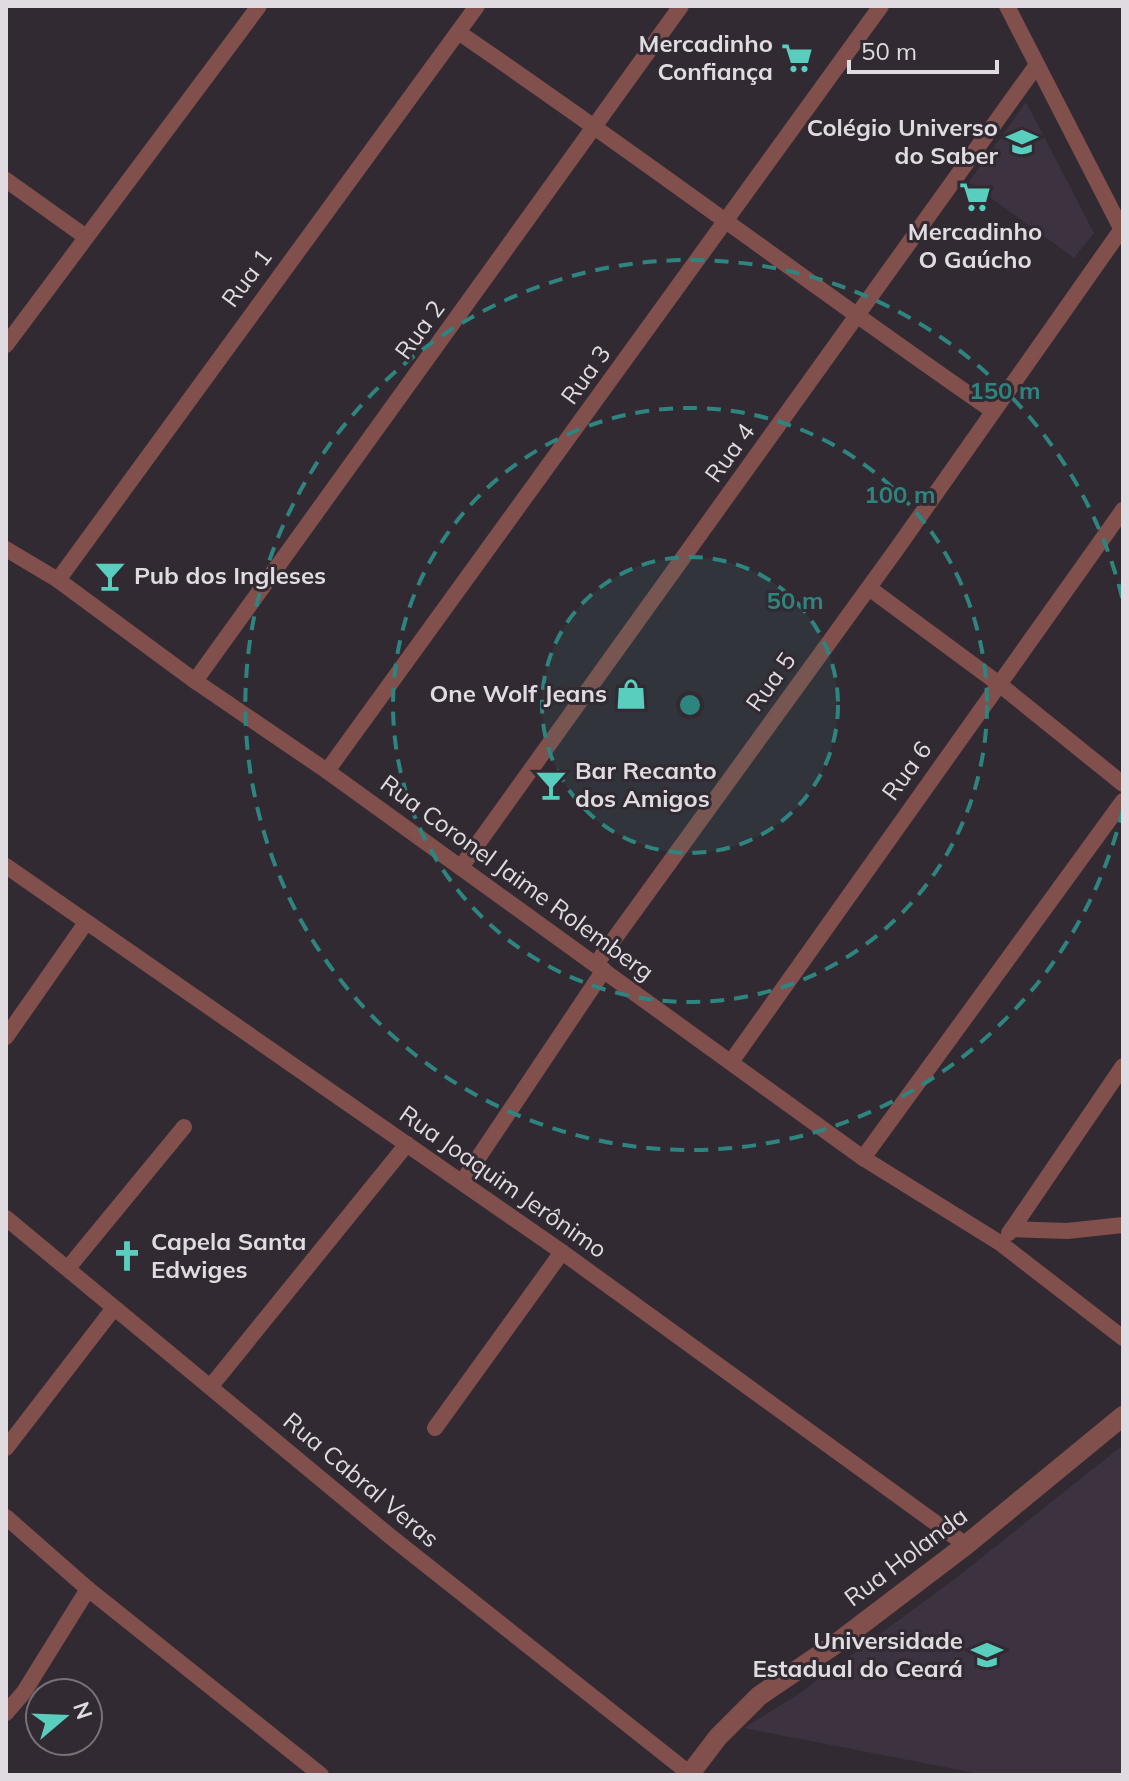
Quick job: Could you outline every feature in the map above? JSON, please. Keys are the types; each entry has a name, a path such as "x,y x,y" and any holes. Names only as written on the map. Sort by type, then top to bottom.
{"street":[{"path":"6,345 259,6"},
{"name":"Rua 1","path":"58,580 477,6"},
{"name":"Rua 2","path":"195,681 681,6"},
{"name":"Rua 3","path":"327,771 881,6"},
{"path":"1007,6 1122,231"},
{"path":"458,32 595,126 725,223 993,411"},
{"name":"Rua 4","path":"461,867 1036,66"},
{"path":"6,180 86,237"},
{"name":"Rua 5","path":"462,1182 600,967 1122,231"},
{"name":"Rua 6","path":"731,1062 1123,510"},
{"name":"Rua Coronel Jaime Rolemberg","path":"6,549 58,580 195,681 327,771 863,1158 1000,1243 1123,1338"},
{"path":"869,588 999,684 1123,784"},
{"path":"863,1158 1123,801"},
{"name":"Rua Joaquim Jerônimo","path":"6,866 85,924 562,1252 966,1545"},
{"path":"6,1037 85,924"},
{"path":"1000,1243 1123,1066"},
{"path":"68,1268 184,1127"},
{"path":"211,1386 407,1144"},
{"name":"Rua Cabral Veras","path":"6,1218 391,1537 690,1774"},
{"path":"1012,1229 1067,1231 1123,1225"},
{"path":"435,1428 562,1252"},
{"path":"6,1448 114,1308"},
{"name":"Rua Holanda","path":"690,1774 718,1737 759,1696 837,1643 966,1545 1123,1416"},
{"path":"6,1517 88,1589 321,1775"},
{"path":"33,1677 88,1589"},
{"path":"6,1690 24,1692"},
{"path":"6,1713 24,1692"}],"shaded area":[{"name":"Colégio Universo do Saber","path":"1026,102 1094,233 1074,258 969,182"},
{"name":"Universidade Estadual do Ceará","path":"1123,1445 1123,1775 985,1775 744,1728 797,1695 956,1578"}],"place":[{"name":"Mercadinho Confiança","path":"797,58"},
{"name":"Colégio Universo do Saber","path":"1022,142"},
{"name":"Mercadinho O Gaúcho","path":"975,197"},
{"name":"Pub dos Ingleses","path":"110,576"},
{"name":"One Wolf Jeans","path":"631,694"},
{"name":"Bar Recanto dos Amigos","path":"551,785"},
{"name":"Capela Santa Edwiges","path":"127,1256"},
{"name":"Universidade Estadual do Ceará","path":"987,1655"}]}
